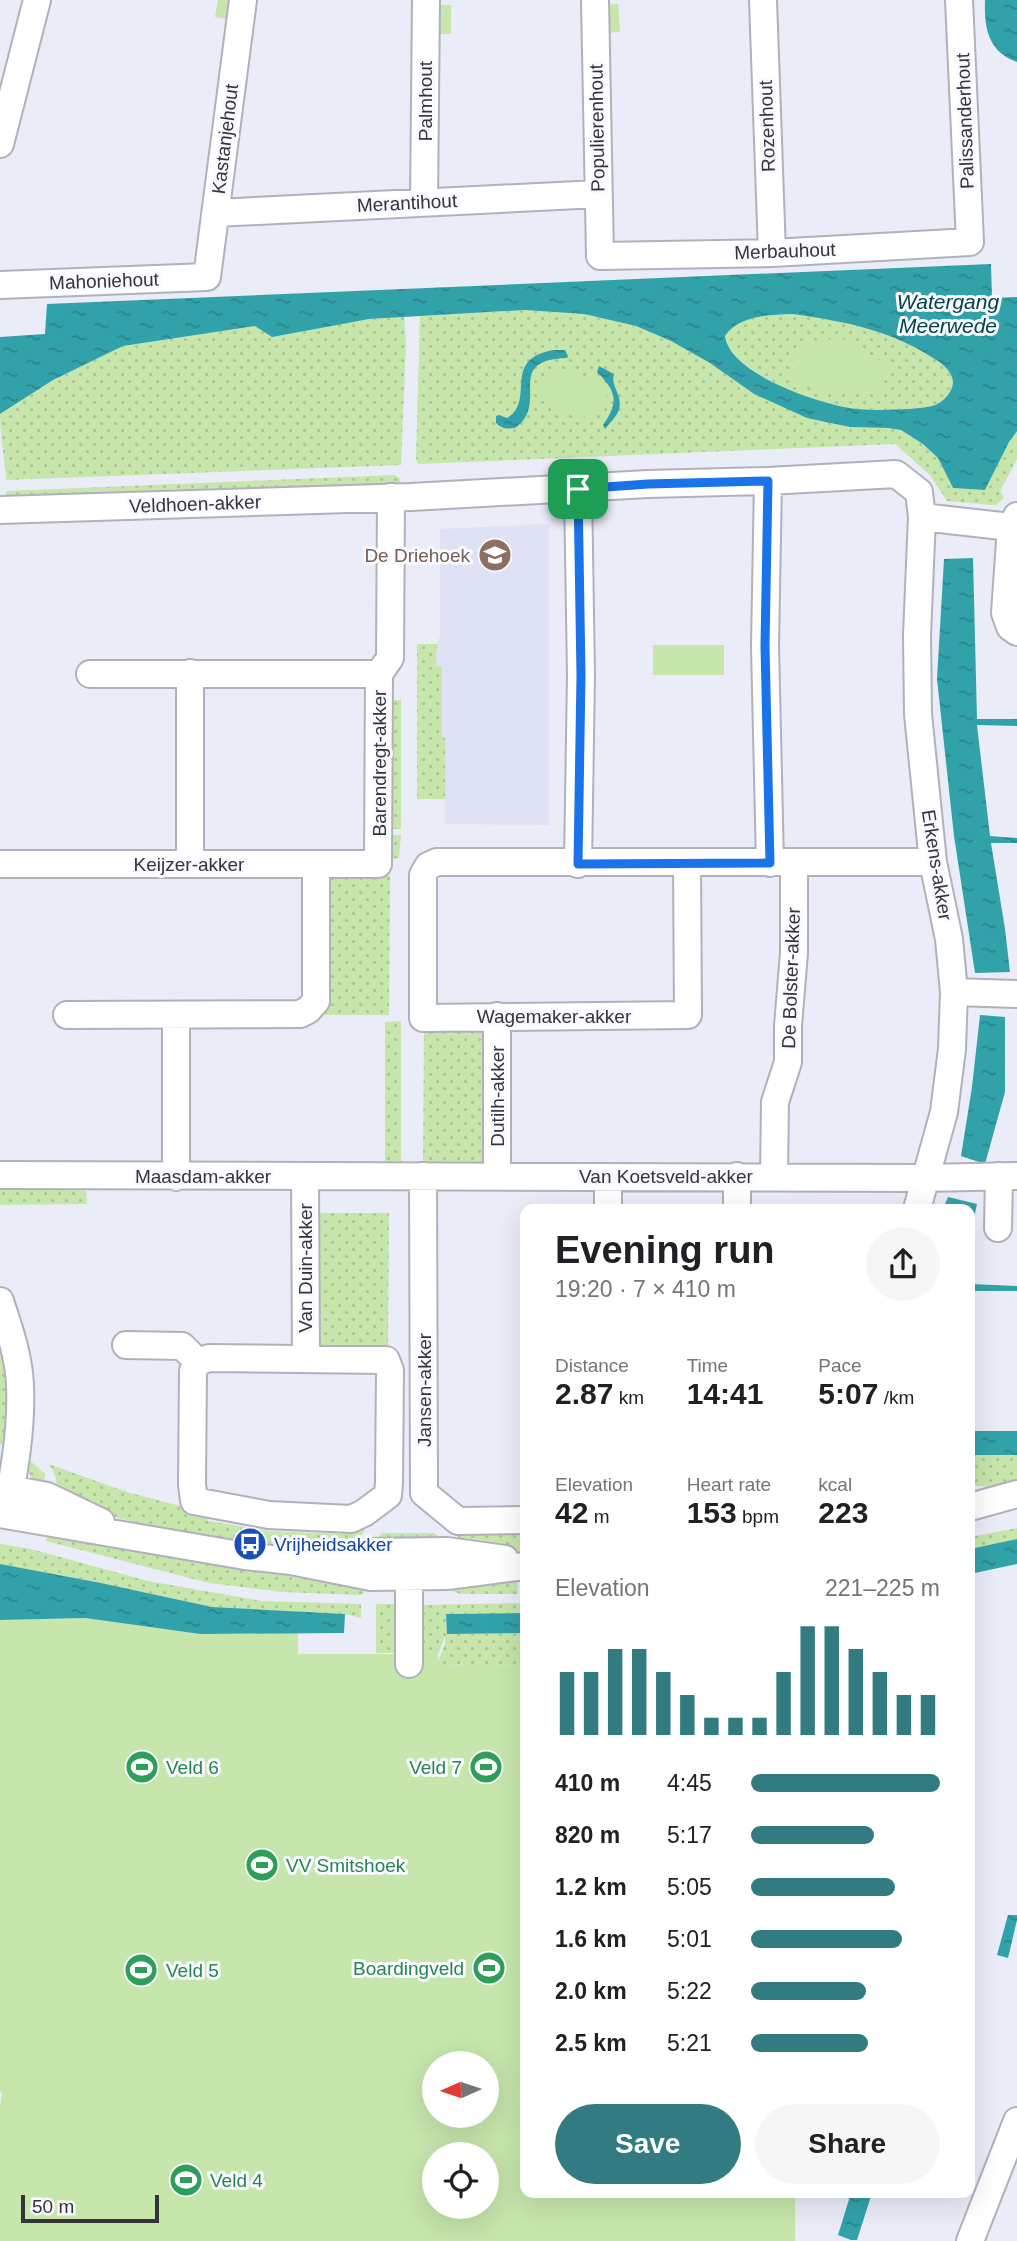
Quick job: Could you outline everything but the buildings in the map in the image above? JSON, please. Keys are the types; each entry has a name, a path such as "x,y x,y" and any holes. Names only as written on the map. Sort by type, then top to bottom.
{"street":[{"path":"0,144 9,77 37,0"},
{"name":"Kastanjehout","path":"208,278 243,0"},
{"name":"Palmhout","path":"424,202 426,0"},
{"name":"Populierenhout","path":"595,0 600,256"},
{"name":"Rozenhout","path":"762,0 772,253"},
{"name":"Palissanderhout","path":"959,0 970,242"},
{"name":"Merantihout","path":"216,213 598,194"},
{"name":"Merbauhout","path":"600,256 772,253 970,242"},
{"name":"Mahoniehout","path":"0,285 208,278"},
{"name":"Veldhoen-akker","path":"0,510 391,497 896,474 919,492 922,517"},
{"name":"De Bolster-akker","path":"768,481 765,660 782,862 794,953 788,1062 775,1102 774,1177"},
{"path":"578,489 581,675 578,864 933,862"},
{"name":"Barendregt-akker","path":"378,864 379,674 390,658 391,497"},
{"path":"922,517 1014,521 1005,613 1010,627 1017,632"},
{"name":"Erkens-akker","path":"918,1204 944,1112 952,1049 954,992 949,939 933,862 918,713 917,635 922,517"},
{"path":"190,673 190,863"},
{"path":"90,674 379,674"},
{"name":"Wagemaker-akker","path":"578,864 437,862 428,866 423,875 423,1018 688,1015 687,864"},
{"name":"Keijzer-akker","path":"0,864 378,864"},
{"path":"67,1015 300,1014 308,1010 316,1001 316,864"},
{"path":"954,992 1017,994"},
{"path":"176,1015 176,1177"},
{"name":"Dutilh-akker","path":"497,1016 497,1176"},
{"name":"Maasdam-akker","path":"0,1175 414,1176"},
{"name":"Van Koetsveld-akker","path":"414,1176 1008,1176"},
{"name":"Jansen-akker","path":"414,1176 424,1493 458,1521 520,1520"},
{"path":"737,1176 737,1204"},
{"path":"998,1228 1008,1176"},
{"name":"Van Duin-akker","path":"305,1177 306,1359"},
{"path":"608,1177 608,1204"},
{"path":"0,1301 13,1342 20,1384 18,1444 6,1488 3,1514 245,1556 291,1561 370,1552 409,1564 447,1551 520,1563"},
{"path":"126,1345 182,1346 198,1362"},
{"name":"Van Duin-akker","path":"209,1358 306,1359 386,1360 390,1370 388,1494 364,1513 351,1519 269,1515 194,1501 192,1371 198,1362 209,1358"},
{"path":"6,1488 47,1496 125,1534"},
{"path":"975,1490 1017,1493"},
{"path":"975,1506 1017,1493"},
{"path":"409,1564 409,1664"},
{"path":"970,2241 1017,2121"}],"shaded area":[{"path":"549,524 549,825 445,824 442,666 436,666 440,636 440,529"}],"green space":[{"path":"218,0 235,0 232,20 215,17"},
{"path":"618,4 620,32 602,33 600,5"},
{"path":"430,5 451,5 451,34 429,34"},
{"path":"525,310 584,314 636,326 671,341 710,363 754,394 850,427 901,430 923,444 938,458 953,488 985,490 1017,431 1017,459 1000,491 1004,498 996,505 947,501 930,475 895,444 418,464 420,316"},
{"path":"792,314 866,328 900,340 940,362 949,371 953,385 947,397 924,408 876,410 844,407 774,383 756,373 730,349 725,335 738,323 755,317"},
{"path":"404,317 406,342 401,465 6,480 0,414 53,380 123,346 255,326 320,327 369,319"},
{"path":"842,339 888,365 883,388 869,394 816,389 788,381 799,341"},
{"path":"553,372 579,374 597,382 606,395 606,404 602,411 596,416 586,418 562,412 552,406 544,398 541,389 544,381"},
{"path":"395,475 400,479 400,491 6,505 6,491"},
{"path":"417,644 437,644 436,666 442,666 445,799 417,799"},
{"path":"653,645 724,645 724,675 653,675"},
{"path":"382,700 401,700 401,829 382,829"},
{"path":"382,835 401,835 399,858 383,860"},
{"path":"323,876 390,876 389,1015 320,1015"},
{"path":"401,1021 401,1165 385,1165 385,1022"},
{"path":"424,1026 487,1030 491,1165 423,1164"},
{"path":"0,1183 69,1184 75,1190 86,1191 87,1204 0,1205"},
{"path":"313,1213 389,1213 388,1351 321,1351 313,1343"},
{"path":"0,1316 14,1437 0,1445"},
{"path":"975,1455 1017,1455 1017,1485 975,1486"},
{"path":"27,1458 45,1474 43,1490 35,1488 25,1463"},
{"path":"48,1464 127,1492 203,1512 208,1521 269,1531 342,1534 349,1527 368,1524 359,1540 315,1550 186,1536 119,1518 55,1493 56,1477"},
{"path":"458,1527 475,1528 482,1534 520,1533 520,1554 494,1554 458,1545"},
{"path":"1017,1528 1017,1539 975,1548 975,1536"},
{"path":"48,1529 365,1583 364,1593 282,1592 209,1583 46,1541"},
{"path":"382,1533 434,1533 442,1539 375,1540"},
{"path":"0,1544 31,1549 148,1581 261,1601 361,1604 361,1618 345,1614 212,1607 0,1564"},
{"path":"517,1571 518,1594 460,1594 452,1591 451,1581"},
{"path":"520,1603 520,1613 446,1614 447,1634 520,1633 520,1666 437,1664 445,1637 438,1654 419,1654 419,1605"},
{"path":"376,1604 401,1604 396,1653 376,1653"},
{"name":"VV Smitshoek","path":"85,1618 200,1634 298,1633 298,1654 438,1654 438,1664 520,1666 520,2198 795,2198 795,2241 0,2241 0,1620"}],"water":[{"path":"985,0 1017,0 1017,62 1000,52 990,38"},
{"name":"Watergang Meerwede","path":"991,264 992,298 1017,297 1017,431 985,490 953,488 938,458 923,444 901,430 850,427 807,418 754,394 710,363 671,341 636,326 584,314 525,310 369,319 272,337 255,326 123,346 53,380 0,414 0,337 45,334 47,304","holes":["792,314 866,328 900,340 940,362 949,371 953,385 947,397 924,408 876,410 844,407 774,383 741,362 730,349 725,336 738,324 755,318"]},
{"path":"553,350 565,350 568,356 537,366 531,374 529,407 525,418 515,428 498,425 496,416 507,418 515,411 519,402 523,371 528,362 537,355"},
{"path":"599,366 614,374 620,404 615,417 605,429 603,425 612,410 614,397 609,385 597,372"},
{"path":"973,558 977,719 1017,719 1017,726 977,725 990,836 1017,838 1017,843 991,843 1010,972 975,973 954,836 937,679 944,559"},
{"path":"980,1015 1005,1017 1005,1092 985,1164 961,1156"},
{"path":"948,1197 977,1204 975,1213 975,1204 945,1204"},
{"path":"975,1284 1017,1286 1017,1291 975,1291"},
{"path":"975,1431 1017,1431 1017,1455 975,1455"},
{"path":"1017,1539 1017,1564 975,1573 975,1548"},
{"path":"0,1564 212,1607 345,1614 344,1633 200,1634 85,1618 0,1620"},
{"path":"520,1613 520,1633 447,1634 446,1614"},
{"path":"1008,1915 1017,1915 1017,1920 1008,1958 997,1955"},
{"path":"849,2198 870,2198 857,2240 838,2235"}],"place":[{"name":"De Driehoek","path":"495,555"},
{"name":"Vrijheidsakker","path":"250,1544"},
{"name":"Veld 6","path":"142,1767"},
{"name":"Veld 7","path":"486,1767"},
{"name":"VV Smitshoek","path":"262,1865"},
{"name":"Boardingveld","path":"489,1968"},
{"name":"Veld 5","path":"141,1970"},
{"name":"Veld 4","path":"186,2180"}],"route":[{"path":"768,481 765,674 770,863 578,864 581,675 578,489 768,481"}]}
